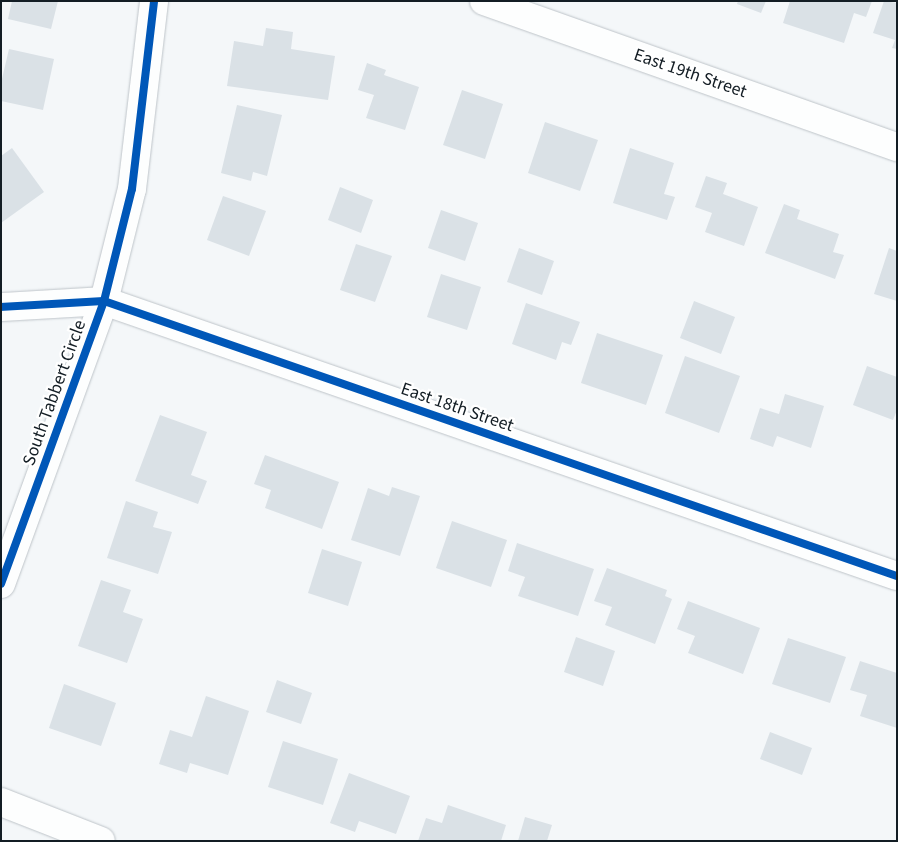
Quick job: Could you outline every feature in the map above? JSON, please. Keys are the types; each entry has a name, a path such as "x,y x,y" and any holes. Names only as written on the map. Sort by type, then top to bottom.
{"street":[{"name":"South Tabbert Circle","path":"1,584 104,301 132,189 154,1"},
{"name":"East 19th Street","path":"484,1 897,147"},
{"name":"East 18th Street","path":"1,307 104,301 897,576"},
{"path":"1,802 101,841"}],"building":[{"path":"12,1 58,1 51,29 8,19"},
{"path":"738,1 766,1 761,13 737,4"},
{"path":"790,1 872,1 866,17 854,13 844,43 783,23"},
{"path":"884,1 897,3 897,49 892,48 895,40 873,33"},
{"path":"266,28 293,32 291,49 335,56 328,100 227,86 234,41 263,46"},
{"path":"9,49 54,59 43,110 1,101 1,83"},
{"path":"367,63 386,70 384,75 419,87 405,130 366,118 374,95 358,90"},
{"path":"462,90 503,104 485,159 443,145"},
{"path":"237,105 282,115 267,176 253,172 251,181 221,173"},
{"path":"545,122 598,140 580,191 528,173"},
{"path":"12,148 44,192 1,223 1,156"},
{"path":"630,148 674,163 664,194 675,197 667,220 613,203"},
{"path":"706,176 727,183 723,194 758,207 744,246 705,232 712,213 695,207"},
{"path":"340,187 373,200 361,233 328,220"},
{"path":"223,196 266,211 249,256 207,240"},
{"path":"784,204 800,210 797,219 839,234 833,252 844,255 835,279 765,253"},
{"path":"441,210 478,223 465,261 428,248"},
{"path":"356,244 392,256 375,302 340,290"},
{"path":"519,248 554,261 542,295 507,282"},
{"path":"889,248 897,251 897,301 874,294"},
{"path":"441,274 481,287 467,330 427,317"},
{"path":"694,301 735,317 721,354 680,338"},
{"path":"526,303 580,322 571,345 562,342 556,360 512,344"},
{"path":"597,333 663,355 646,405 581,383"},
{"path":"685,356 740,376 719,433 665,413"},
{"path":"867,366 897,377 897,410 893,420 853,405"},
{"path":"785,394 824,406 811,448 777,436 773,447 750,439 760,408 779,414"},
{"path":"160,415 207,432 191,475 207,481 198,504 135,481"},
{"path":"265,455 339,482 322,529 265,508 271,490 254,484"},
{"path":"392,487 420,496 400,556 351,540 368,488 389,496"},
{"path":"126,501 158,512 153,527 172,532 158,574 107,558"},
{"path":"452,521 507,540 491,587 436,568"},
{"path":"517,543 594,569 578,616 518,596 525,577 508,571"},
{"path":"322,549 362,562 348,606 308,593"},
{"path":"607,568 667,590 665,596 672,599 655,644 605,625 612,607 594,601"},
{"path":"101,580 131,590 123,612 143,619 127,663 78,646"},
{"path":"688,601 760,628 743,674 688,653 695,636 677,629"},
{"path":"576,637 615,651 603,686 564,672"},
{"path":"788,638 846,657 830,703 772,684"},
{"path":"860,661 897,673 897,728 860,716 867,695 850,690"},
{"path":"277,680 312,693 301,724 266,712"},
{"path":"64,684 116,703 101,746 49,728"},
{"path":"206,696 249,711 228,775 190,763 187,773 159,764 170,730 192,737"},
{"path":"770,732 812,748 802,775 760,759"},
{"path":"283,741 338,759 323,805 268,787"},
{"path":"349,773 410,796 396,834 359,821 355,832 330,823"},
{"path":"448,805 506,825 501,841 418,841 426,818 442,823"},
{"path":"525,817 552,825 547,841 518,841"}],"cycle path":[{"path":"1,584 104,301 132,189 154,1"},
{"path":"1,307 104,301 897,576"}]}
